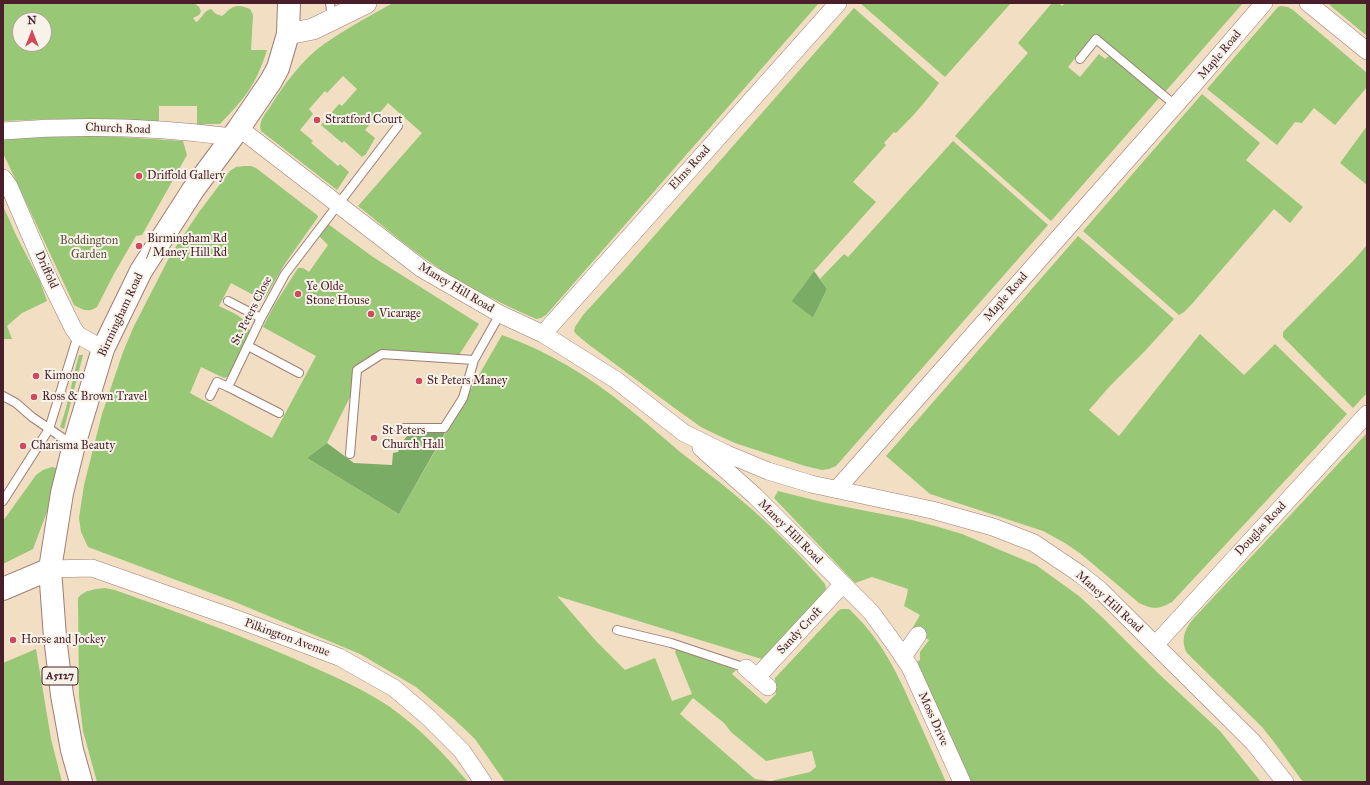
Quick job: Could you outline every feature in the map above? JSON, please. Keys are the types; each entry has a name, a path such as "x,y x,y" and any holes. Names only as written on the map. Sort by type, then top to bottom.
{"main road":[{"name":"Birmingham Road","path":"81,782 72,750 62,695 55,637 50,569 62,493 74,445 103,350 141,271 193,190 236,132 271,81 278,68 288,34 289,3"},
{"path":"3,589 50,569"}],"street":[{"path":"288,34 313,29 331,12 366,3"},
{"name":"Elms Road","path":"543,334 838,3"},
{"name":"Maple Road","path":"837,489 1264,3"},
{"path":"1308,3 1367,51"},
{"name":"Church Road","path":"3,131 79,128 236,132"},
{"name":"Maney Hill Road","path":"236,132 288,166 422,269 500,314 543,334 616,380 684,433 755,496 843,584"},
{"name":"Driffold","path":"3,178 9,186 49,279 73,328 78,335 103,350"},
{"name":"Douglas Road","path":"1155,645 1367,414"},
{"name":"Maney Hill Road","path":"684,433 727,454 768,471 837,489 932,510 993,527 1034,543 1080,574 1100,590 1253,742 1285,782"},
{"name":"Maney Hill Road","path":"755,496 768,471"},
{"name":"Pilkington Avenue","path":"50,569 92,568 339,657 394,688 428,717 462,751 482,782"},
{"name":"Moss Drive","path":"843,584 870,612 910,668 962,782"},
{"name":"Sandy Croft","path":"757,677 843,584"},
{"path":"903,657 918,636"}],"lane":[{"path":"1080,59 1096,39 1175,105"},
{"name":"St. Peters Close","path":"228,387 261,318 285,274 398,126"},
{"path":"228,301 261,318"},
{"path":"398,428 444,428 463,398 474,360 500,314"},
{"path":"3,501 49,429 78,335"},
{"path":"248,346 299,373"},
{"path":"350,454 357,370 382,354 474,360"},
{"path":"210,396 217,382 279,413"},
{"path":"3,396 74,445"},
{"path":"617,630 671,643 757,677"}],"green space":[{"path":"3,3 194,3 201,11 199,15 193,18 196,22 206,11 211,9 216,14 222,16 232,7 242,6 250,9 253,15 251,50 267,50 259,73 249,90 220,124 197,124 197,106 159,106 159,123 53,119 3,121"},
{"path":"393,3 819,3 546,315 536,319 488,296 442,270 406,245 358,206 422,133 388,103 365,130 375,138 366,154 362,157 344,141 342,143 321,125 339,104 342,106 357,89 343,76 327,93 325,91 309,109 313,114 300,130 313,141 311,143 338,166 340,164 349,172 337,190 261,131 260,124 264,115 287,81 308,57 332,38"},
{"path":"860,3 1011,3 945,77"},
{"path":"1052,3 1059,3 1062,6 1065,3 1243,3 1165,92 1095,34 1068,67 1080,77 1099,54 1105,59 1109,56 1159,98 1051,221 955,136 1028,53 1018,43"},
{"path":"1328,3 1367,3 1367,36 1332,7"},
{"path":"1278,7 1288,7 1293,10 1367,73 1367,87 1335,125 1314,108 1302,123 1295,122 1277,145 1207,89"},
{"path":"854,8 939,83 913,115 884,143 886,145 853,182 876,202 814,271 800,290 807,313 813,318 827,289 820,279 844,254 848,257 953,141 1048,225 836,466 822,470 805,466 735,443 701,427 588,344 574,331 583,315"},
{"path":"1202,94 1260,143 1246,160 1303,207 1290,223 1274,209 1191,305 1179,315 1083,231"},
{"path":"1367,126 1367,185 1340,163"},
{"name":"Boddington Garden","path":"74,134 183,141 187,155 142,235 136,236 97,307 91,310 83,309 74,305 3,153 3,141 10,139 27,136"},
{"path":"251,166 256,168 318,217 284,265 265,298 259,298 231,283 219,306 239,316 247,324 250,334 230,376 224,378 201,367 190,393 272,438 316,356 263,327 275,304 298,268 303,268 309,272 328,245 320,237 320,234 328,224 373,257 479,324 459,355 386,350 375,353 369,359 327,443 307,458 399,514 502,335 519,341 552,357 584,375 614,397 679,451 733,493 763,519 784,540 825,584 826,588 825,593 765,660 557,596 596,641 625,670 655,658 672,701 692,694 675,652 676,649 736,670 732,674 766,704 776,694 775,678 838,611 841,609 849,609 871,633 888,658 902,685 946,782 505,782 475,739 455,720 416,687 360,654 235,602 88,547 81,532 79,518 84,485 102,414 123,352 134,326 171,254 199,212 230,171 236,167","holes":["693,698 724,723 731,732 766,761 812,751 816,767 810,772 771,781 755,779 680,714"]},
{"path":"3,206 40,281 47,301 22,313 7,326 12,339 3,339"},
{"path":"1078,236 1174,319 1089,410 1119,436 1200,334 1244,375 1275,344 1347,414 1172,602 1156,608 1148,607 1139,603 1081,554 1065,543 1043,531 930,494 886,456"},
{"path":"1367,245 1367,393 1353,408 1283,337 1283,332"},
{"path":"814,271 827,289 813,318 792,301"},
{"path":"79,355 83,355 64,429 60,427 66,409"},
{"path":"414,432 445,433 399,514 307,458 327,443 354,463 392,465 393,453 398,452 406,438"},
{"path":"1367,433 1367,782 1303,782 1262,727 1187,653 1184,643 1184,634 1194,618"},
{"path":"52,467 58,470 50,504 33,549 3,564 3,521 36,475 43,470"},
{"path":"778,491 826,503 935,526 962,534 1036,565 1079,596 1102,617 1159,674 1220,731 1261,782 970,782 945,723 918,666 917,662 920,660 920,652 929,640 912,629 920,615 904,606 908,589 872,577 855,583 774,498"},
{"path":"105,588 115,590 246,639 290,657 366,692 390,707 412,724 441,752 468,782 97,782 83,731 79,697 78,598 80,595 94,589"},
{"path":"36,649 51,739 62,782 3,782 3,663"}],"place":[{"name":"Stratford Court","path":"317,120"},
{"name":"Driffold Gallery","path":"139,176"},
{"name":"Birmingham Rd / Maney Hill Rd","path":"139,246"},
{"name":"Ye Olde Stone House","path":"298,294"},
{"name":"Vicarage","path":"371,314"},
{"name":"Kimono","path":"36,376"},
{"name":"St Peters Maney","path":"419,381"},
{"name":"Ross & Brown Travel","path":"34,397"},
{"name":"St Peters Church Hall","path":"374,438"},
{"name":"Charisma Beauty","path":"23,446"},
{"name":"Horse and Jockey","path":"13,640"}]}
